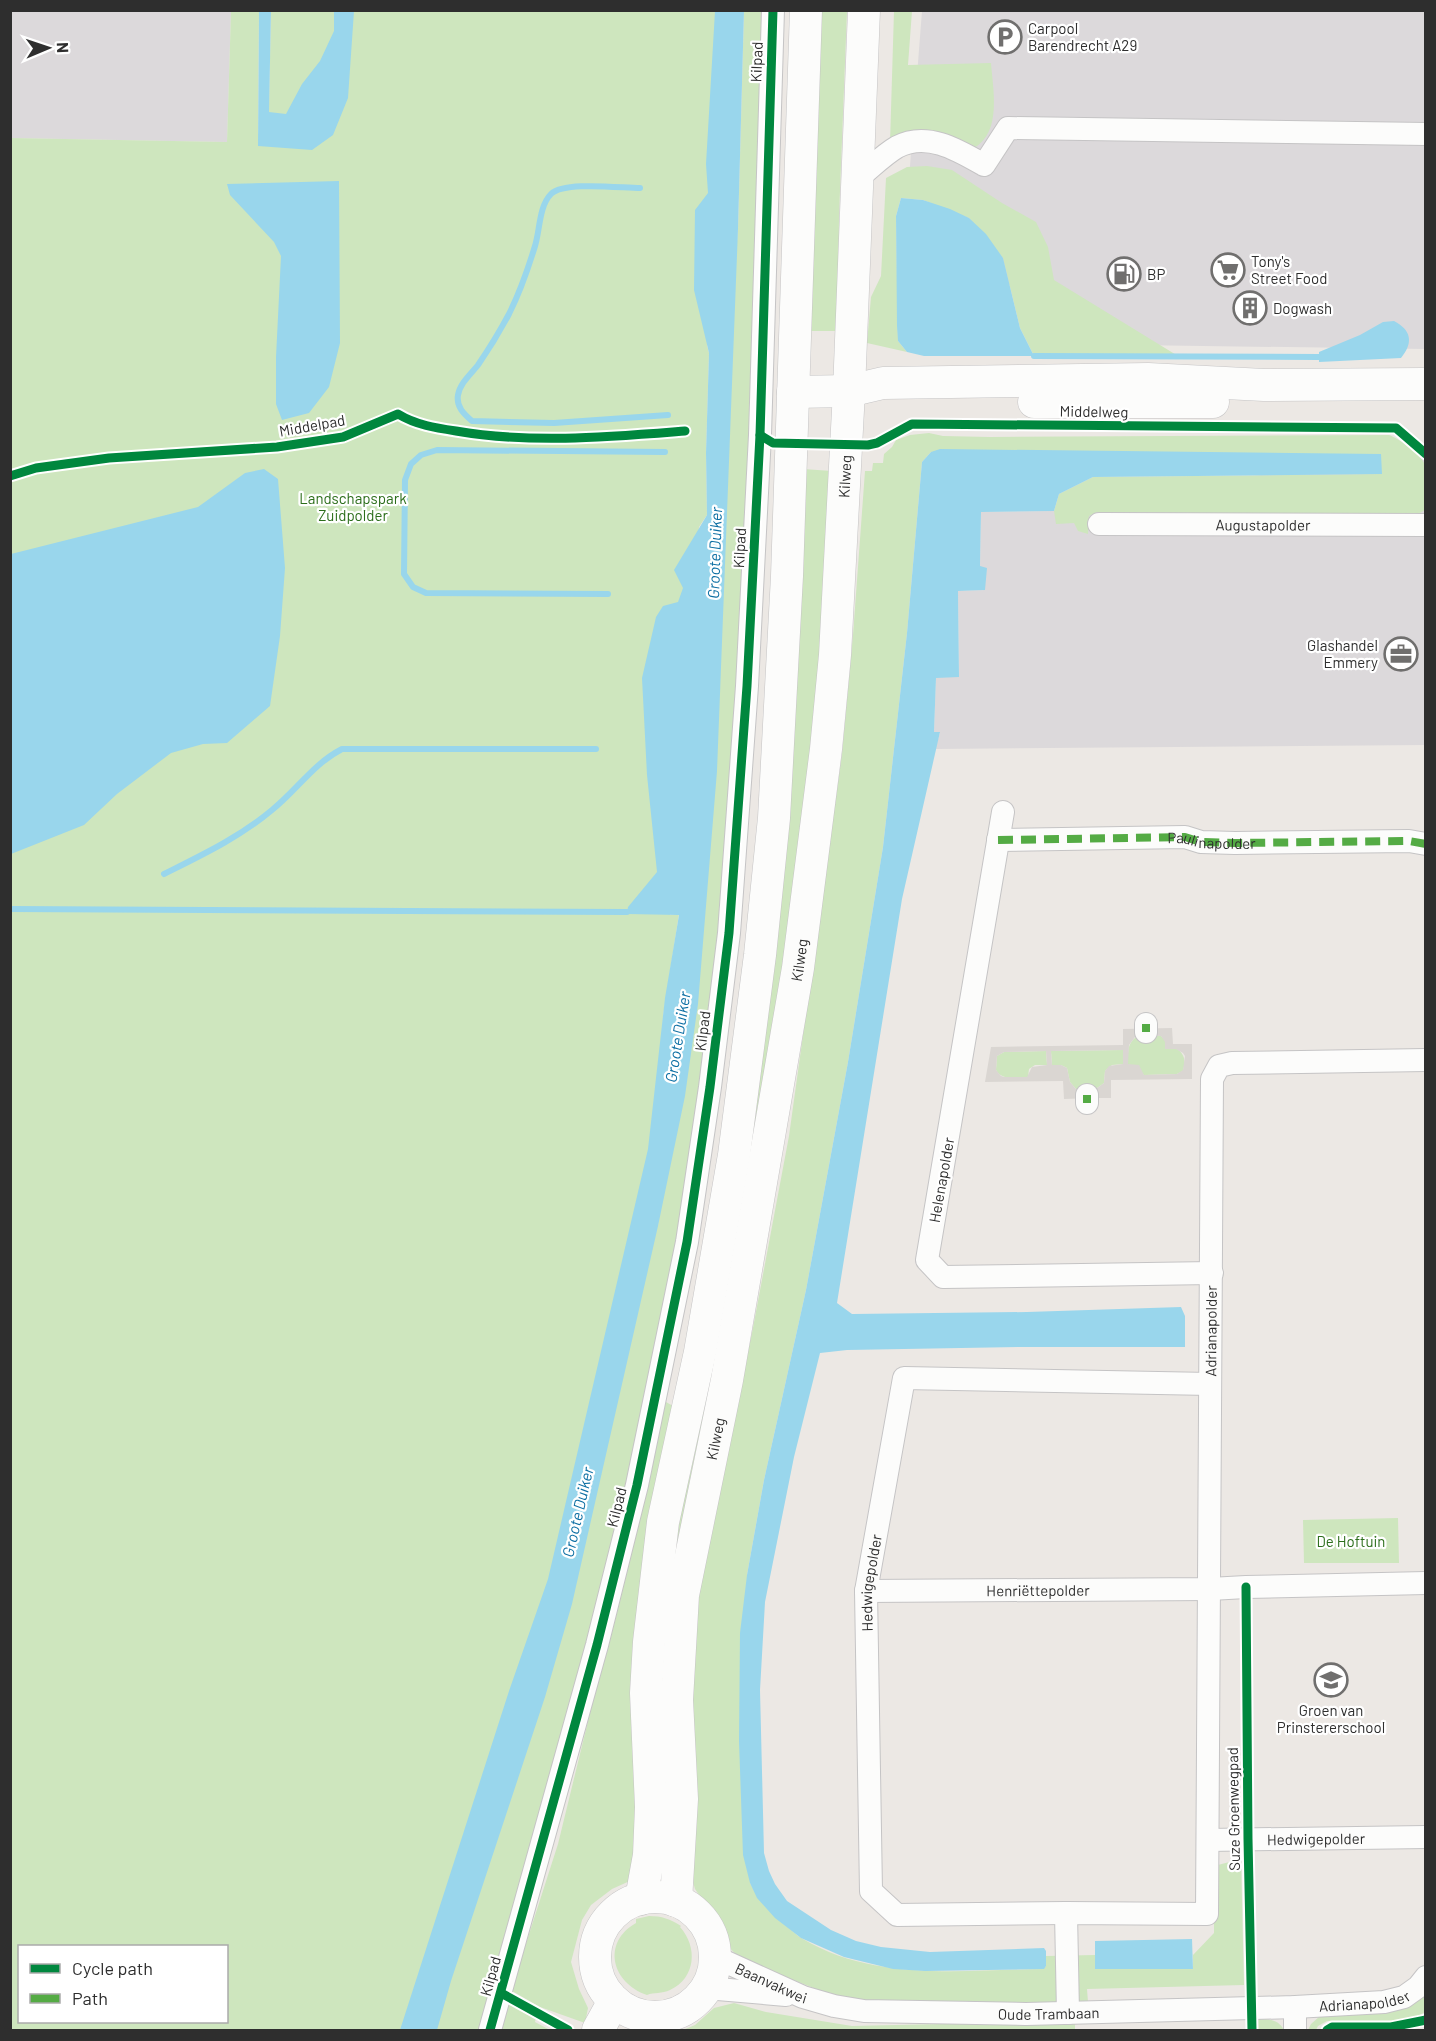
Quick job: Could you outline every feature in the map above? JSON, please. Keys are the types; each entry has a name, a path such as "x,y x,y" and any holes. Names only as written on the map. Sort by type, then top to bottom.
{"main road":[{"path":"641,1899 648,1855 651,1807 646,1693 649,1642 663,1522 700,1352 735,1155 774,818 787,576 806,10"},
{"name":"Kilweg","path":"676,1901 682,1799 677,1700 683,1595 727,1380 798,968 826,749 834,667 849,392 864,10"},
{"name":"Middelweg","path":"793,392 849,392 883,383 1148,379 1424,394"},
{"path":"598,2031 628,2016 658,2018 677,2013 694,2003 706,1988 711,1978 715,1957 711,1937 701,1919 676,1901 659,1898 641,1899 623,1907 609,1919 597,1942 595,1955 598,1974 605,1992 628,2016"}],"street":[{"name":"Kilpad","path":"490,2031 597,1645 637,1485 687,1242 710,1088 729,933 747,698 760,435 773,10"},
{"path":"857,179 898,146 923,141 944,144 984,165 1008,128 1425,134"},
{"name":"Augustapolder","path":"1099,524 1425,525"},
{"name":"Helenapolder","path":"1003,812 927,1260 943,1277 1212,1273"},
{"name":"Paulinapolder","path":"999,840 1185,837 1201,842 1409,841 1425,844"},
{"name":"Adrianapolder","path":"1210,1589 1212,1079 1219,1066 1232,1063 1425,1060"},
{"name":"Hedwigepolder","path":"1210,1384 904,1378 866,1591 871,1891 897,1915 1207,1914 1210,1589"},
{"path":"1210,1589 1425,1583"},
{"name":"Henriëttepolder","path":"866,1591 1210,1589"},
{"name":"Hedwigepolder","path":"1208,1840 1425,1837"},
{"path":"1066,1913 1068,2013"},
{"name":"Baanvakwei","path":"715,1957 803,1997"},
{"name":"Adrianapolder","path":"1294,2007 1384,2002 1404,1997 1418,1987 1425,1977"},
{"name":"Baanvakwei","path":"706,1988 803,1997"},
{"name":"Oude Trambaan","path":"803,1997 834,2006 864,2011 1068,2013 1294,2007"},
{"path":"1294,2007 1295,2031"}],"shaded area":[{"path":"11,11 231,11 227,142 11,138"},
{"path":"922,11 1425,11 1425,349 1065,344 909,179"},
{"path":"1425,453 1425,745 935,749 940,733 934,732 936,677 959,676 958,591 985,590 980,567 981,512 1054,511 1381,454"},
{"path":"1172,1028 1173,1044 1192,1044 1192,1079 1111,1080 1111,1098 1064,1099 1063,1081 985,1082 991,1047 1123,1045 1123,1029","holes":["1140,1035 1161,1036 1165,1042 1165,1049 1176,1049 1183,1053 1185,1056 1183,1070 1177,1074 1144,1075 1139,1065 1128,1064 1129,1045 1135,1037","1123,1050 1123,1064 1109,1066 1105,1071 1104,1083 1093,1091 1076,1089 1070,1082 1067,1068 1052,1065 1051,1051","1046,1051 1047,1065 1032,1067 1027,1077 1004,1077 996,1070 997,1056 1004,1052"]}],"green space":[{"name":"Landschapspark Zuidpolder","path":"231,11 259,11 258,136 269,104 271,11 729,11 707,345 709,353 707,515 699,527 670,915 679,914 663,1016 658,1226 738,229 744,11 764,11 739,731 707,1050 683,1221 632,1461 580,1677 481,2030 11,2030 11,138 227,142"},
{"path":"818,11 847,11 839,217 838,331 807,331"},
{"path":"894,11 912,11 908,65 991,63 994,98 992,121 983,141 974,148 890,143"},
{"path":"927,166 952,170 1036,222 1048,247 1054,280 1178,356 1034,356 1020,328 1003,258 969,218 923,200 901,198 896,216 898,341 907,352 867,343 871,297 881,276 886,178 907,167"},
{"path":"929,433 943,436 990,437 1389,435 1409,447 1424,463 1425,510 1416,515 1097,512 1089,516 1088,534 1078,531 1074,523 1056,524 1054,511 1059,494 1093,477 1381,474 931,452 922,462 907,633 883,847 848,1062 806,1290 764,1480 747,1575 750,1883 771,1909 797,1935 831,1953 890,1968 951,1971 1043,1969 1046,1966 1046,1956 1095,1955 1095,1968 1193,1969 1193,1955 1214,1933 1214,1866 1241,1859 1244,1985 1087,1989 1088,2002 862,2003 829,1994 740,1959 729,1947 718,1922 695,1889 692,1878 688,1696 698,1577 752,1333 789,1136 842,754 865,471 872,471 873,463 883,463 884,454 896,440 910,435"},
{"path":"803,469 832,471 807,823 662,1806 659,1681"},
{"path":"1140,1035 1161,1036 1179,1050 1184,1058 1183,1071 1177,1074 1144,1075 1128,1064 1130,1043"},
{"path":"1123,1050 1123,1064 1112,1065 1105,1071 1104,1083 1093,1091 1076,1089 1070,1082 1067,1068 1052,1065 1051,1051"},
{"path":"1046,1051 1047,1065 1035,1065 1029,1069 1028,1077 1006,1077 996,1070 997,1056 1004,1052"},
{"path":"666,1402 673,1406 648,1530 637,1608 631,1687 637,1819 632,1880 612,1889 591,1905 582,1920 571,1962 579,1989 588,2008 585,2023 540,2007 512,1991 558,1844"},
{"name":"De Hoftuin","path":"1398,1518 1399,1563 1304,1563 1303,1520"},
{"path":"649,1916 666,1918 681,1926 692,1953 689,1970 679,1985 667,1991 647,1995 626,1982 615,1962 615,1951 618,1941 625,1931 636,1923 636,1919"},
{"path":"1425,1989 1425,2012 1416,2017 1378,2022 1327,2021 1318,2026 1316,2030 1308,2030 1319,2017"},
{"path":"734,2003 766,2012 852,2026 1075,2021 1075,2030 683,2030 695,2025 714,2008"},
{"path":"511,2005 536,2018 535,2022 550,2030 498,2030 507,2006"},
{"path":"1256,2019 1273,2020 1284,2030 1257,2030"}],"water":[{"path":"259,11 271,11 269,112 286,114 302,84 320,61 334,31 334,11 354,11 348,98 333,135 312,150 258,146"},
{"name":"Groote Duiker","path":"715,11 744,11 738,229 717,771 698,1004 685,1096 658,1226 572,1604 545,1697 437,2030 400,2030 509,1691 548,1579 648,1149 665,998 679,915 627,914 628,907 657,872 647,775 642,678 656,617 663,606 678,602 683,588 674,570 707,515 709,353 694,290 695,210 708,193 706,164"},
{"path":"339,181 340,343 329,387 309,413 282,420 276,404 281,256 274,242 230,195 227,184"},
{"path":"901,198 923,200 950,209 969,218 986,234 1003,258 1020,328 1034,356 924,356 907,352 898,341 897,326 896,216"},
{"path":"1394,321 1404,328 1409,337 1408,347 1401,358 1319,362 1319,352 1360,335 1383,322"},
{"path":"940,449 1381,454 1382,474 1093,477 1059,494 1054,511 981,512 980,566 987,568 985,590 958,591 959,677 936,678 934,732 940,732 902,899 837,1303 852,1314 1181,1307 1185,1316 1185,1347 1022,1347 847,1350 820,1353 794,1457 765,1602 760,1690 764,1853 775,1884 787,1901 831,1930 856,1941 881,1947 930,1952 1044,1948 1046,1966 1044,1969 925,1971 893,1969 844,1957 801,1938 775,1918 757,1898 750,1883 743,1855 739,1741 740,1633 747,1575 764,1480 806,1290 848,1062 883,847 907,633 922,462 931,452"},
{"path":"264,469 278,479 285,568 280,636 270,706 227,743 203,744 171,753 117,794 84,825 11,854 11,554 198,507 245,473"},
{"path":"1192,1939 1193,1969 1095,1969 1095,1941"}],"waterway":[{"path":"640,188 580,186 558,190 551,194 544,205 535,246 513,306 486,353 461,387 458,403 461,410 472,421 554,423 668,415"},
{"path":"1034,356 1319,357"},
{"path":"608,594 426,593 413,587 404,574 405,480 411,464 421,455 437,450 665,452"},
{"path":"164,874 220,845 260,820 322,762 342,749 596,749"},
{"path":"10,909 627,912"}],"marked path":[{"path":"998,840 1185,837 1201,842 1235,843 1409,841 1426,844"},
{"path":"1146,1024 1146,1032"},
{"path":"1087,1095 1087,1103"}],"cycle path":[{"path":"490,2030 597,1645 637,1485 687,1242 710,1087 729,933 747,686 760,435 773,10"},
{"name":"Middelpad","path":"10,476 36,468 109,458 277,447 343,437 398,414 412,421 434,427 513,437 570,438 685,431"},
{"path":"760,435 773,443 868,445 877,443 912,424 1396,428 1426,454"},
{"name":"Suze Groenwegpad","path":"1246,1587 1252,2030"},
{"path":"501,1993 568,2030"},
{"path":"1327,2030 1332,2027 1391,2027 1426,2020"}],"place":[{"name":"Carpool Barendrecht A29","path":"1005,37"},
{"name":"Tony's Street Food","path":"1228,270"},
{"name":"BP","path":"1124,274"},
{"name":"Dogwash","path":"1250,308"},
{"name":"Glashandel Emmery","path":"1401,654"},
{"name":"Groen van Prinstererschool","path":"1331,1680"}]}
